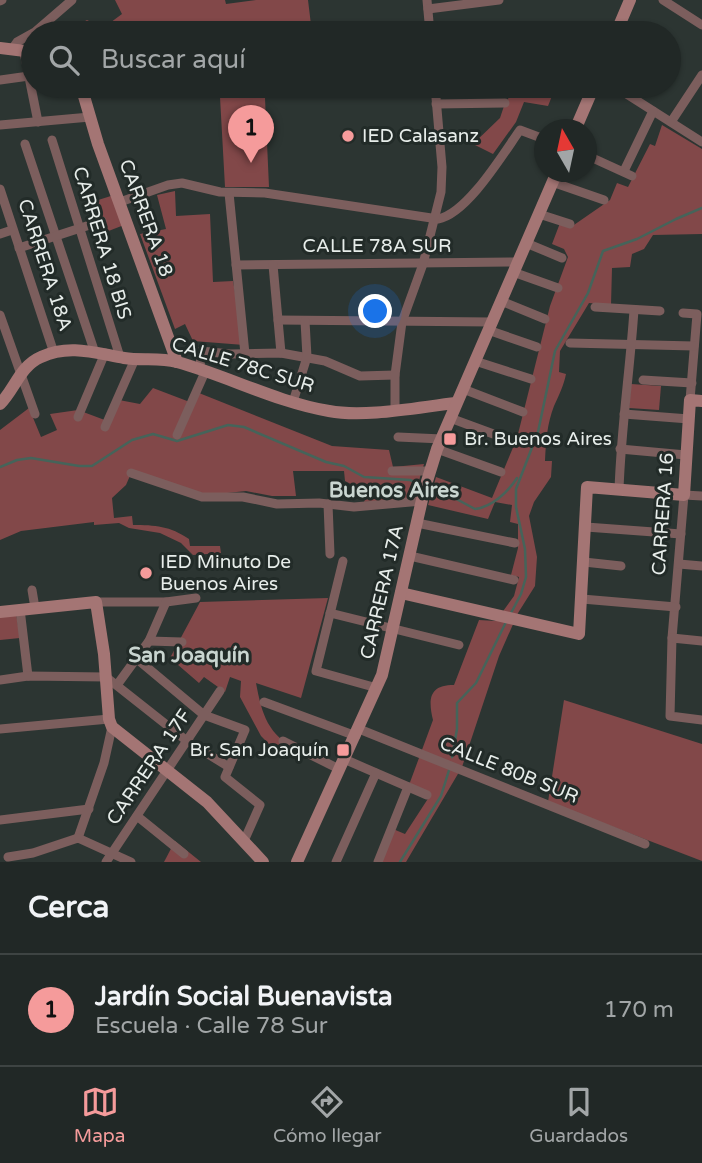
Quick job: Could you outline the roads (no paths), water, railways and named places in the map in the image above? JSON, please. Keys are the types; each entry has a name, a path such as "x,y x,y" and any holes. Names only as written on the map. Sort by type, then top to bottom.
{"street":[{"path":"48,21 72,0"},
{"path":"427,4 499,0"},
{"path":"621,21 630,0"},
{"path":"663,0 702,25"},
{"path":"671,122 702,75"},
{"path":"0,80 21,77"},
{"path":"33,98 38,122"},
{"name":"CARRERA 18","path":"84,98 177,362"},
{"path":"395,409 395,375 402,322 423,264 441,192 442,167 436,98"},
{"path":"580,119 589,98"},
{"path":"633,98 702,142"},
{"path":"436,104 505,103"},
{"path":"597,160 628,174 653,111"},
{"path":"0,125 90,117"},
{"path":"120,202 168,185 182,183 205,190 265,193 435,220 449,216 462,205 520,130 534,135"},
{"name":"CARRERA 18 BIS","path":"52,140 120,357"},
{"path":"25,144 99,352 78,417"},
{"name":"CARRERA 17A","path":"297,862 385,667 417,523 439,444 552,182"},
{"path":"565,182 604,200"},
{"name":"CARRERA 18A","path":"0,189 54,353"},
{"path":"229,193 245,354"},
{"path":"539,214 570,224"},
{"path":"19,248 102,221"},
{"path":"0,234 12,230"},
{"path":"526,243 562,258"},
{"name":"CALLE 78A SUR","path":"236,265 423,264 515,267"},
{"path":"273,265 281,353"},
{"path":"515,267 558,288"},
{"path":"501,301 545,319"},
{"path":"595,307 660,312"},
{"path":"619,490 620,450 634,310"},
{"path":"683,313 698,321"},
{"path":"278,320 490,326 537,347"},
{"path":"1,321 35,414"},
{"path":"293,402 307,357 305,321"},
{"name":"CARRERA 16","path":"698,321 692,383 696,401 689,419 686,455 672,638 670,716 702,720"},
{"path":"570,343 694,346"},
{"path":"177,435 203,371 201,351 281,353 325,360 360,376 395,375"},
{"name":"CALLE 78C SUR","path":"0,404 34,360 54,353 99,352 135,359 177,362 293,402 341,412 456,403"},
{"path":"105,427 135,359"},
{"path":"475,361 531,379"},
{"path":"643,380 692,383"},
{"path":"463,389 523,412"},
{"path":"624,414 689,419"},
{"path":"450,418 514,442"},
{"path":"398,436 439,444 501,472"},
{"path":"620,450 686,455"},
{"path":"392,471 426,486"},
{"path":"131,474 202,497 243,497 277,503 354,507 426,486"},
{"path":"401,593 579,634 587,486 702,496"},
{"path":"328,504 330,554"},
{"path":"417,523 515,543"},
{"path":"586,527 681,534"},
{"path":"410,556 514,580"},
{"path":"343,561 316,671 377,688"},
{"path":"584,562 621,566"},
{"path":"679,564 702,566"},
{"path":"32,590 35,608"},
{"path":"0,612 96,602 166,602 195,598"},
{"path":"582,599 676,607"},
{"path":"78,838 104,763 110,723 96,602"},
{"path":"117,685 149,641 166,602"},
{"path":"19,609 28,677"},
{"path":"330,613 460,645"},
{"path":"672,638 702,641"},
{"path":"149,641 182,642"},
{"path":"137,659 204,715 245,730 225,777 260,805 244,841"},
{"path":"0,680 28,677 106,677 187,741 229,767"},
{"name":"CARRERA 17F","path":"108,858 220,691"},
{"name":"CALLE 80B SUR","path":"264,702 357,732 645,844"},
{"path":"0,729 110,723 207,802 263,862"},
{"path":"283,741 342,764 376,773 427,795"},
{"path":"336,862 376,773"},
{"path":"378,862 408,787"},
{"path":"0,820 89,809"},
{"path":"137,816 184,854"},
{"path":"8,857 33,853 78,838"},
{"path":"78,838 108,858 131,862"}],"waterway":[{"path":"511,613 526,577 525,549 516,507 516,489 538,432 555,351 588,293 603,251 637,239 702,208"},
{"path":"0,467 31,458 92,466 132,440 153,434 177,441 228,425 244,427 326,462 344,466 364,477 410,480 422,485"},
{"path":"428,487 475,509 499,498 517,478"},
{"path":"452,757 457,729 457,703 476,683 506,622"},
{"path":"400,862 441,796 450,767"}],"place":[{"name":"IED Calasanz","path":"348,136"},
{"name":"Jardín Social Buenavista","path":"251,163"},
{"name":"Br. Buenos Aires","path":"450,439"},
{"name":"IED Minuto De Buenos Aires","path":"146,573"},
{"name":"Br. San Joaquín","path":"343,750"}],"district":[{"name":"Buenos Aires","path":"394,490"},
{"name":"San Joaquín","path":"189,655"}]}
